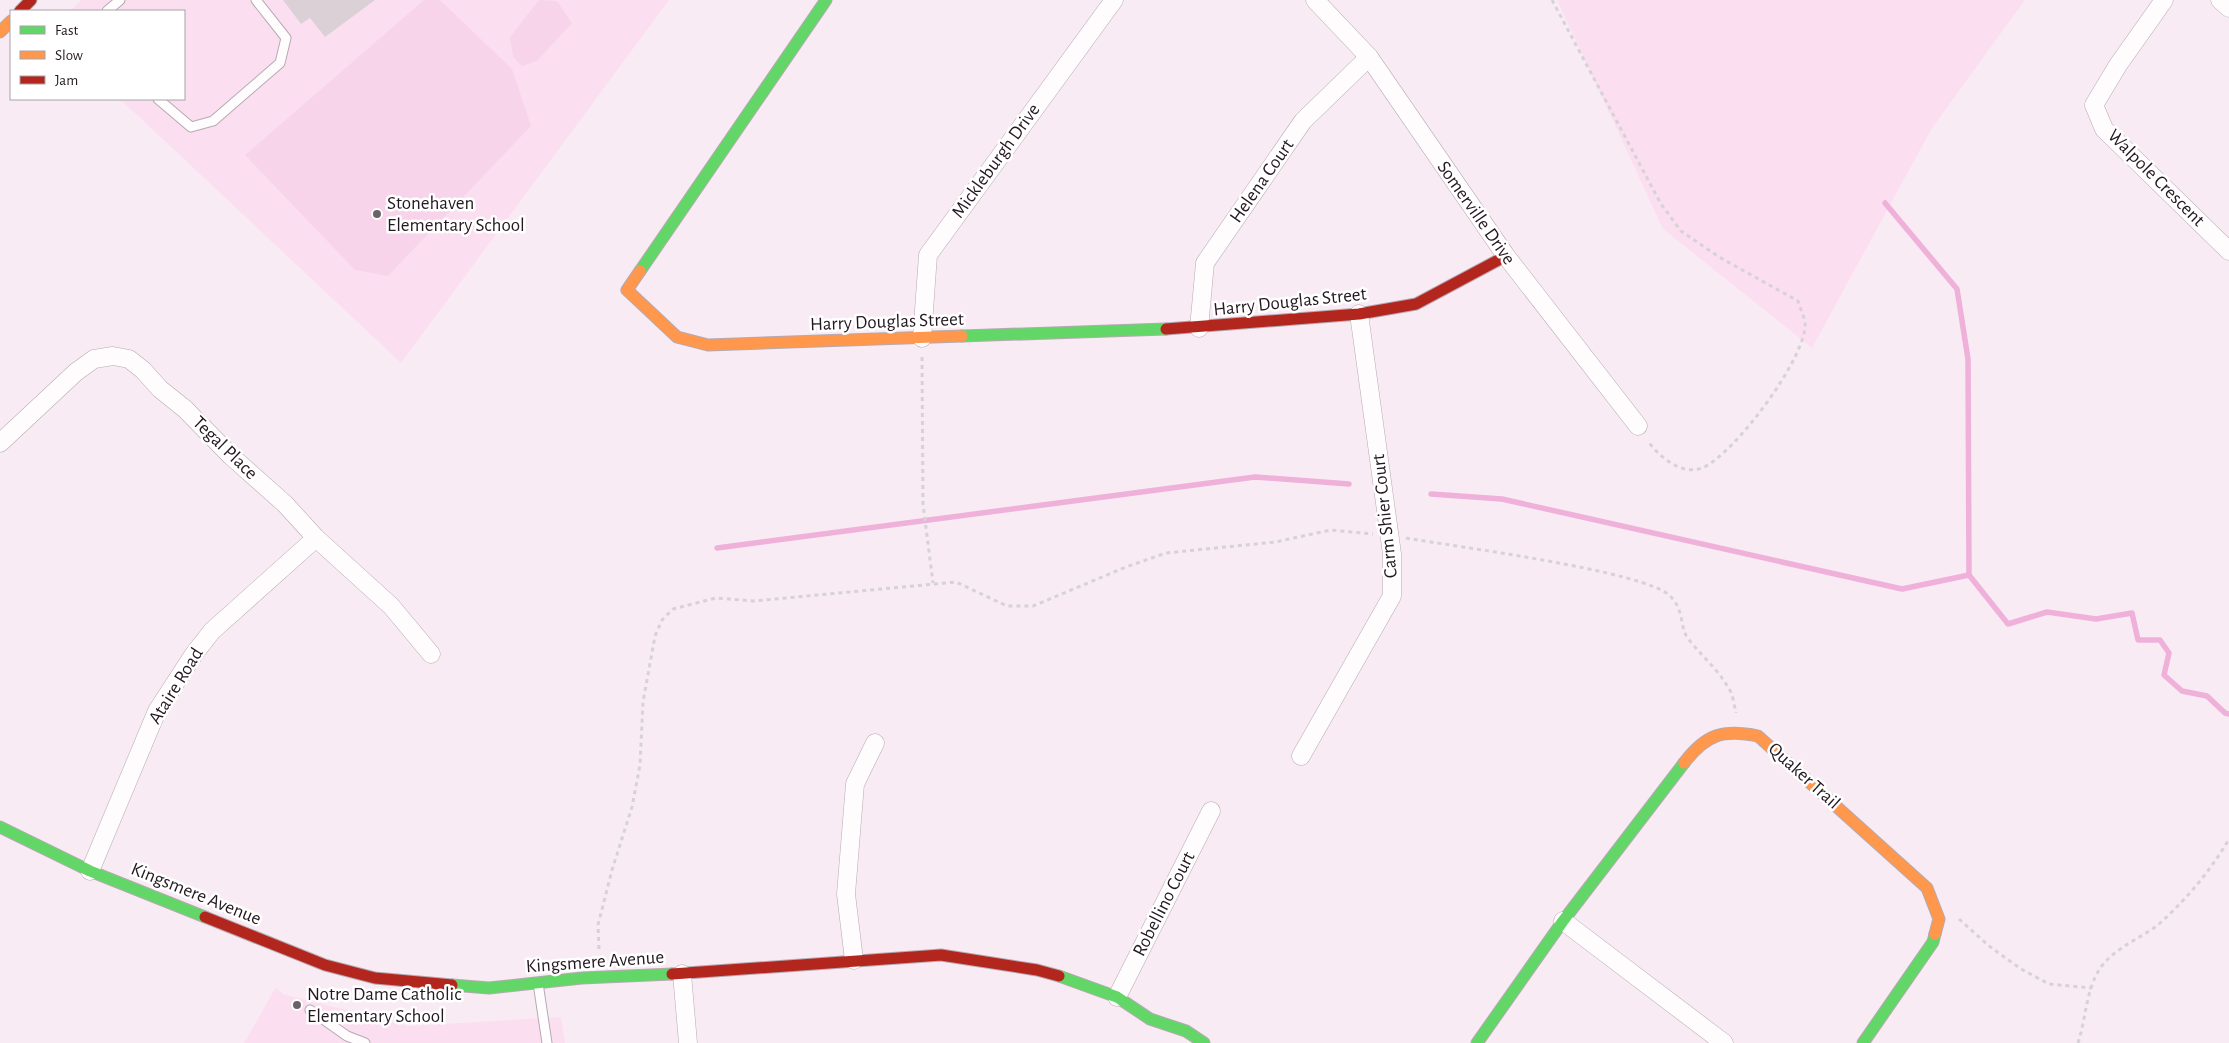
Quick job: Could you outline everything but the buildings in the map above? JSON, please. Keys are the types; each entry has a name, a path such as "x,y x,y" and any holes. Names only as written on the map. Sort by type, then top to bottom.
{"street":[{"path":"21,10 31,0"},
{"name":"Harry Douglas Street","path":"826,0 626,290 677,337 708,345 922,338 1200,328 1359,314 1416,304 1506,256"},
{"name":"Mickleburgh Drive","path":"922,338 928,255 1114,0"},
{"name":"Somerville Drive","path":"1315,0 1369,57 1506,256 1638,426"},
{"name":"Walpole Crescent","path":"2164,0 2118,65 2094,105 2104,129 2229,251"},
{"path":"2220,0 2229,8"},
{"path":"0,32 10,21"},
{"name":"Helena Court","path":"1200,328 1205,263 1303,121 1369,57"},
{"name":"Carm Shier Court","path":"1301,756 1392,596 1390,535 1359,314"},
{"name":"Tegal Place","path":"0,443 76,372 94,359 113,356 129,359 143,370 160,389 185,409 231,456 285,504 316,538 391,606 431,654"},
{"name":"Ataire Road","path":"90,871 157,710 194,654 212,631 316,538"},
{"path":"1477,1043 1563,921 1702,742 1711,736 1742,732"},
{"name":"Quaker Trail","path":"1742,732 1758,736 1928,888 1939,919"},
{"path":"854,960 846,894 854,793 855,784 875,743"},
{"name":"Robellino Court","path":"1118,997 1211,811"},
{"name":"Kingsmere Avenue","path":"0,827 90,871 325,965 366,976 417,984 489,988 854,960 950,956 1037,970 1080,982 1118,997 1150,1019 1186,1031 1204,1043"},
{"path":"1863,1043 1933,942 1939,919"},
{"path":"1563,921 1724,1043"},
{"path":"682,974 688,1043"}],"lane":[{"path":"108,10 120,0"},
{"path":"159,100 191,127 213,122 280,63 286,38 256,0"},
{"path":"538,983 546,1043"},
{"path":"310,1010 348,1036 365,1043"}],"path":[{"path":"1552,0 1661,204 1682,231 1719,257 1798,301 1805,324 1793,362 1749,427 1725,452 1701,468 1684,469 1656,453 1638,426"},
{"path":"922,338 922,504 933,583"},
{"path":"599,949 598,924 633,799 640,765 643,702 655,636 662,620 673,609 716,598 754,601 956,582 1007,606 1032,606 1126,567 1166,553 1275,542 1331,530 1390,535 1602,572 1649,584 1670,595 1682,614 1686,635 1711,663 1730,689 1742,732"},
{"path":"2078,1043 2092,988 2101,967 2122,947 2158,924 2185,898 2217,860 2229,839"},
{"path":"1939,919 1961,919 1989,946 2022,969 2049,984 2092,988"}],"shaded area":[{"name":"Stonehaven Elementary School","path":"81,0 669,0 401,363 121,100 185,100 185,10 71,10"},
{"path":"424,0 440,0 512,69 531,126 388,276 355,270 245,155"},
{"path":"539,0 557,1 572,23 537,61 522,66 513,57 510,37"},
{"path":"1557,0 2025,0 1932,128 1812,348 1663,229"},
{"name":"Notre Dame Catholic Elementary School","path":"276,987 283,994 408,1026 561,1017 565,1043 244,1043"}],"waterway":[{"path":"1885,203 1957,289 1968,359 1969,575 2008,624 2047,612 2096,619 2132,613 2138,640 2160,640 2169,653 2164,675 2182,691 2207,696 2225,713 2229,714"},
{"path":"717,548 1255,477 1349,484"},
{"path":"1431,494 1502,499 1902,589 1969,575"}],"traffic: fast":[{"path":"640,271 826,0"},
{"path":"962,336 1166,329"},
{"path":"1477,1043 1563,921 1684,763"},
{"path":"0,827 90,871 205,917"},
{"path":"1863,1043 1933,942 1935,934"},
{"path":"452,985 489,988 582,978 672,974"},
{"path":"1059,976 1117,997 1150,1019 1186,1031 1204,1043"}],"traffic: slow":[{"path":"0,32 10,22"},
{"path":"640,271 627,290 677,337 708,345 962,336"},
{"path":"1684,763 1700,746 1716,736 1735,733 1758,736 1927,888 1939,919 1935,934"}],"traffic: jam":[{"path":"21,10 31,0"},
{"path":"1166,329 1359,314 1416,304 1506,256"},
{"path":"205,917 325,965 375,978 452,985"},
{"path":"672,974 941,955 1037,970 1059,976"}],"place":[{"name":"Stonehaven Elementary School","path":"377,214"},
{"name":"Notre Dame Catholic Elementary School","path":"297,1005"}]}
